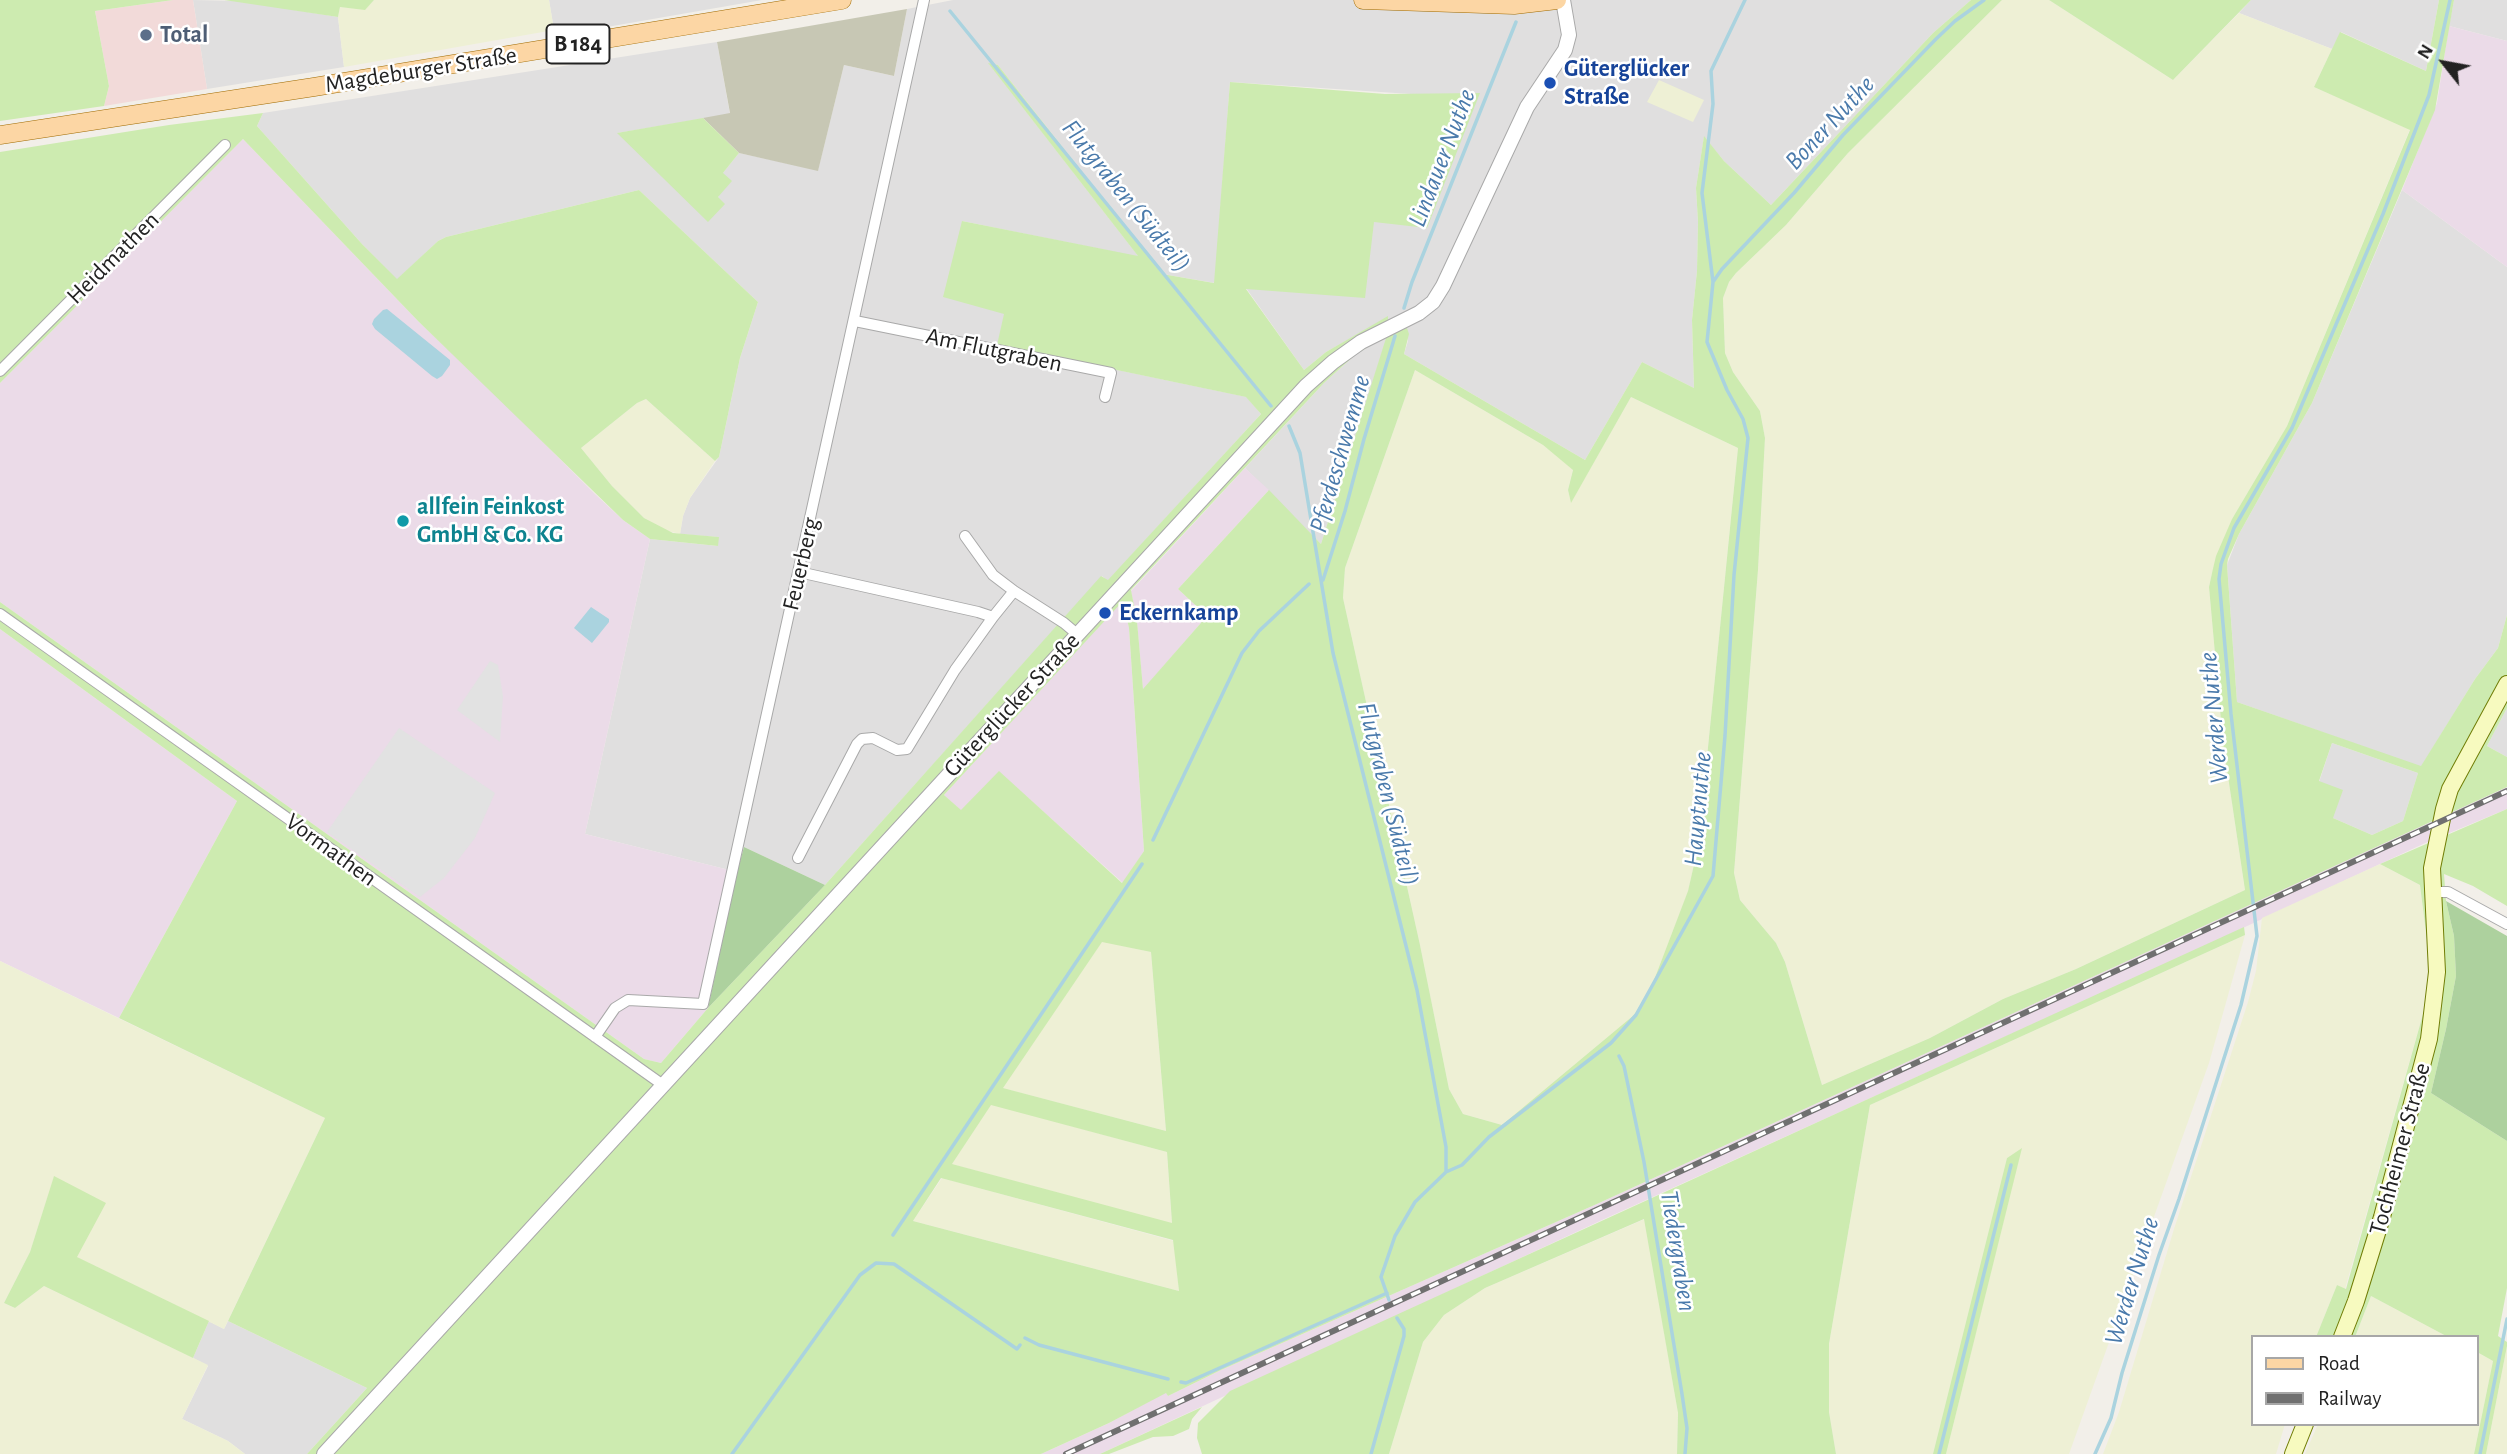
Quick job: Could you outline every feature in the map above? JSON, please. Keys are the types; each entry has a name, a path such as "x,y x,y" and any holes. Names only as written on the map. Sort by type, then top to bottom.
{"main road":[{"name":"Magdeburger Straße","path":"0,135 314,88 842,0"},
{"path":"1363,0 1523,5 1557,0"},
{"name":"Tochheimer Straße","path":"2343,1335 2370,1255 2421,1072 2432,1018 2437,956 2433,859 2446,799 2507,684"},
{"path":"2293,1454 2304,1426"}],"street":[{"name":"Feuerberg","path":"595,1037 615,1008 628,1000 703,1004 855,321 923,0"},
{"name":"Güterglücker Straße","path":"324,1454 1306,386 1333,362 1378,332 1427,307 1438,296 1527,107 1565,50 1569,35 1563,0"},
{"name":"Heidmathen","path":"0,371 225,145"},
{"name":"Am Flutgraben","path":"855,321 1111,373 1105,397"},
{"path":"965,536 993,575 1077,634"},
{"path":"799,572 993,617"},
{"path":"798,858 857,744 862,739 873,738 897,750 907,749 954,670 1014,591"},
{"name":"Vormathen","path":"0,614 663,1085"},
{"path":"2433,892 2448,892 2507,924"}],"shaded area":[{"path":"173,0 193,0 207,89 104,106 109,86 95,11"},
{"path":"193,0 240,1 338,17 344,67 207,89"},
{"path":"374,0 549,0 554,30 344,67 338,17 340,7 365,9"},
{"path":"549,0 762,0 555,36"},
{"path":"953,0 1971,0 1933,33 1771,205 1724,161 1704,137 1696,188 1697,271 1692,320 1694,388 1642,362 1585,460 1404,354 1408,341 1407,329 1388,331 1388,317 1326,352 1304,370 1246,288 1374,222 1426,95 1230,82 1215,283 1162,274 998,65 989,64 1139,257 962,221 1005,314 998,345 1247,397 1261,414 1108,581 1102,576 825,885 744,847 737,872 585,834 650,539 718,546 718,537 680,534 690,498 719,457 740,358 758,302 639,190 446,237 438,241 397,280 257,126 263,113 717,42 730,114 618,133 718,198 723,173 739,153 818,170 844,65 894,76 907,9"},
{"path":"2002,0 2049,0 2173,80 2239,13 2332,49 2314,87 2410,129 2287,426 2232,519 2212,573 2209,587 2223,743 2245,890 2076,969 2003,999 1930,1038 1822,1085 1785,962 1776,943 1740,900 1734,873 1758,570 1765,438 1760,411 1733,372 1725,353 1723,298 1736,273 1786,225 1848,153"},
{"path":"2251,0 2439,0 2426,71 2341,32 2332,49 2239,13"},
{"path":"2454,0 2507,0 2507,41 2449,26"},
{"path":"907,9 894,76 844,65 818,171 739,153 703,118 730,113 717,42"},
{"path":"2449,26 2507,41 2507,267 2402,190 2437,103"},
{"path":"1659,80 1704,100 1693,122 1647,102"},
{"path":"243,139 418,321 595,494 623,520 650,539 585,834 737,872 708,1008 661,1063 644,1059 0,602 0,383"},
{"path":"2402,190 2507,267 2507,615 2498,648 2475,679 2421,767 2237,702 2227,565 2239,534 2312,403"},
{"path":"1388,334 1321,544 1245,468 1324,383 1355,355"},
{"path":"1415,370 1543,445 1573,469 1568,490 1571,502 1631,397 1738,448 1698,847 1688,892 1651,988 1634,1015 1502,1125 1463,1114 1449,1089 1343,598 1345,568"},
{"path":"646,399 715,461 690,498 680,534 664,530 644,518 612,486 581,448 637,403"},
{"path":"1245,468 1269,490 1178,589 1207,616 1143,690 1137,622 1131,591"},
{"path":"1123,600 1129,628 1144,851 1123,883 999,772 961,811 944,795"},
{"path":"0,629 237,801 119,1018 0,961"},
{"path":"490,661 498,665 503,696 500,742 457,710"},
{"path":"2507,708 2507,757 2487,746"},
{"path":"399,728 495,793 475,838 444,878 420,897 327,832"},
{"path":"2332,743 2418,773 2403,821 2372,835 2333,818 2319,782"},
{"path":"2507,787 2507,809 2423,844 1602,1220 1100,1454 1041,1454 1109,1423 1166,1392 1168,1396 1599,1203"},
{"path":"2380,864 2420,885 2430,964 2430,989 2345,1289 2337,1285 2317,1335 2252,1335 2252,1426 2284,1426 2276,1454 2103,1454 2119,1412 2174,1229 2248,1002 2256,971 2262,918"},
{"path":"2245,935 2209,1063 2069,1454 1946,1454 2021,1149 2007,1158 1933,1454 1836,1454 1829,1412 1829,1344 1870,1105"},
{"path":"1102,941 1151,952 1166,1131 1002,1088"},
{"path":"0,961 325,1118 224,1329 76,1257 54,1177 30,1252 4,1303 15,1308 44,1286 208,1365 182,1419 228,1441 245,1454 0,1454"},
{"path":"991,1104 1167,1152 1172,1224 951,1164"},
{"path":"942,1178 1174,1241 1179,1291 913,1221"},
{"path":"1645,1219 1678,1413 1677,1454 1389,1454 1423,1342 1444,1315 1485,1288"},
{"path":"2371,1296 2444,1335 2356,1335"},
{"path":"209,1321 224,1329 228,1321 367,1388 307,1454 245,1454 228,1441 182,1419 208,1366 193,1358"},
{"path":"2507,1346 2507,1454 2486,1454"},
{"path":"2479,1353 2493,1361 2474,1454 2305,1454 2317,1426 2479,1426"}],"green space":[{"path":"0,0 173,0 95,11 109,86 104,106 0,121"},
{"path":"224,0 374,0 365,10 340,7 338,17"},
{"path":"1971,0 2002,0 1848,153 1786,225 1736,273 1723,298 1725,353 1733,372 1760,411 1765,438 1758,570 1734,873 1740,900 1776,943 1785,962 1822,1085 1930,1038 2003,999 2076,969 2245,890 2223,743 2209,587 2212,573 2216,556 2232,519 2287,426 2410,130 2314,87 2340,32 2426,71 2439,0 2454,0 2435,110 2312,403 2239,534 2228,559 2237,702 2421,766 2475,679 2498,648 2507,615 2507,708 2487,746 2507,757 2507,787 1599,1203 1168,1396 1166,1393 1041,1454 307,1454 367,1388 228,1321 325,1118 119,1018 237,801 0,629 0,602 644,1059 661,1063 708,1008 825,885 1101,576 1108,580 1261,414 1246,397 997,345 1004,314 943,297 962,221 1138,256 988,63 998,65 1162,274 1214,283 1230,82 1385,94 1480,93 1427,228 1374,222 1365,298 1246,289 1304,370 1326,352 1388,316 1388,334 1407,328 1409,334 1404,354 1585,460 1642,362 1694,388 1692,320 1697,271 1696,188 1704,136 1724,161 1771,205 1933,33","holes":["1387,335 1321,544 1269,490 1178,589 1207,616 1143,689 1137,621 1131,590 1324,383 1355,355","1415,370 1543,445 1573,470 1568,490 1571,503 1631,397 1738,448 1698,847 1688,891 1651,988 1634,1015 1502,1125 1463,1114 1449,1089 1343,598 1345,568","1123,601 1129,628 1144,851 1122,883 999,771 961,810 944,795","2332,743 2418,773 2403,821 2372,835 2333,818 2343,790 2319,781","1102,942 1151,952 1166,1131 1003,1088","991,1105 1167,1152 1172,1223 952,1164","941,1178 1173,1240 1179,1291 913,1221"]},
{"path":"2049,0 2251,0 2173,80"},
{"path":"263,113 257,126 362,244 397,279 438,241 446,237 639,190 758,302 740,358 719,457 715,461 646,399 637,403 581,448 612,486 644,518 673,533 719,537 718,546 650,539 623,520 418,321 243,139 0,383 0,152"},
{"path":"703,118 739,153 723,173 732,181 718,197 725,204 708,222 617,133"},
{"path":"2507,809 2507,906 2473,886 2444,874 2446,901 2454,936 2456,976 2431,1093 2507,1141 2507,1288 2498,1336 2507,1342 2507,1346 2486,1454 2474,1454 2493,1361 2479,1353 2479,1335 2444,1335 2371,1296 2356,1335 2317,1335 2337,1285 2346,1289 2430,989 2430,964 2420,885 2380,864"},
{"path":"744,847 825,885 708,1008 737,872"},
{"path":"2446,901 2507,936 2507,1141 2431,1093 2456,976 2454,936"},
{"path":"2244,927 2245,935 1870,1105 1829,1344 1829,1412 1836,1454 1677,1454 1678,1413 1644,1219 1485,1288 1444,1315 1423,1342 1389,1454 1202,1454 1197,1438 1198,1423 1230,1391"},
{"path":"2022,1148 1946,1454 1933,1454 2007,1158"},
{"path":"54,1176 106,1203 77,1257 209,1321 193,1358 44,1286 15,1308 4,1303 30,1252"},
{"path":"1202,1407 1192,1419 1189,1429 1173,1436 1153,1437 1109,1454 1100,1454"}],"water":[{"path":"387,309 450,360 450,365 442,376 437,379 432,376 375,329 372,324 374,319"},
{"path":"591,607 609,619 592,643 574,628"}],"waterway":[{"name":"Hauptnuthe","path":"1389,1300 1381,1277 1395,1236 1415,1202 1446,1172 1462,1165 1489,1137 1611,1043 1636,1015 1713,876 1725,736 1734,575 1748,438 1743,419 1727,390 1707,342 1713,282 1702,193 1713,104 1711,71 1745,0"},
{"name":"Boner Nuthe","path":"1713,282 1843,135 1936,39 1984,0"},
{"name":"Werder Nuthe","path":"2095,1454 2111,1418 2122,1373 2159,1255 2241,1005 2257,936 2231,714 2219,579 2221,564 2234,528 2292,428 2383,214 2429,95 2450,0"},
{"name":"Flutgraben (Südteil)","path":"950,11 1271,406"},
{"name":"Lindauer Nuthe","path":"1404,308 1516,22"},
{"name":"Pferdeschwemme","path":"1323,580 1395,336"},
{"name":"Flutgraben (Südteil)","path":"1289,426 1300,453 1333,653 1417,990 1446,1147 1446,1172"},
{"path":"1153,840 1242,653 1259,631 1309,584"},
{"path":"893,1235 1142,864"},
{"name":"Tiedergraben","path":"1619,1056 1624,1066 1644,1162 1687,1428 1685,1454"},
{"path":"1939,1454 2011,1165"},
{"path":"732,1454 860,1275 876,1263 894,1264 1017,1349 1020,1345"},
{"path":"1181,1382 1186,1383 1387,1293"},
{"name":"Hauptnuthe","path":"1371,1454 1404,1336 1404,1329 1397,1318"},
{"path":"2480,1454 2507,1319"},
{"path":"1025,1338 1039,1345 1168,1379"}],"railway":[{"path":"1066,1454 2507,791"}],"place":[{"name":"Total","path":"146,35"},
{"name":"Güterglücker Straße","path":"1550,83"},
{"name":"allfein Feinkost GmbH & Co. KG","path":"403,521"},
{"name":"Eckernkamp","path":"1105,613"}]}
